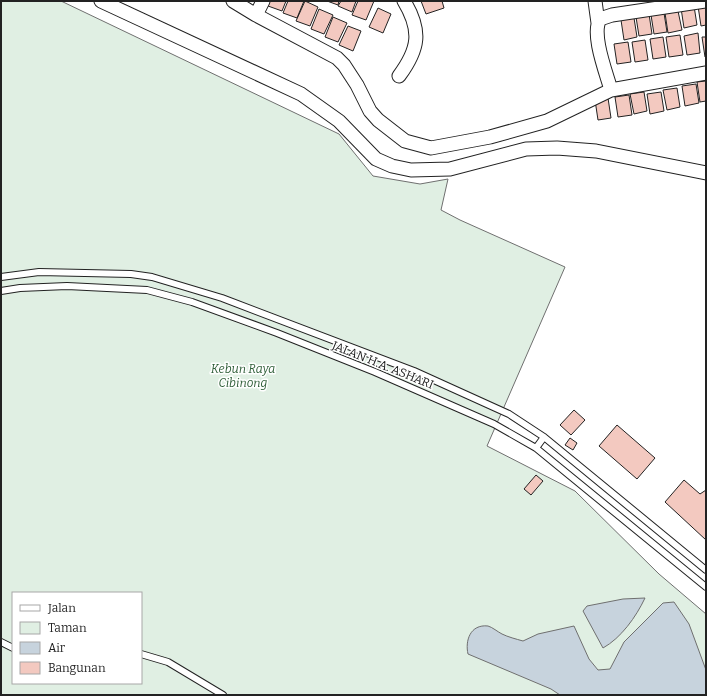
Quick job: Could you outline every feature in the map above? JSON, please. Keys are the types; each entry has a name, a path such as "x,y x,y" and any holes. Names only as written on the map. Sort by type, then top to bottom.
{"street":[{"path":"100,1 301,94 339,121 376,159 392,166 417,171 450,169 526,149 557,148 596,151 706,173"},
{"path":"233,1 256,15 337,58 347,70 370,110 378,120 406,141 431,148 490,137 547,121 611,90 706,73"},
{"path":"256,15 263,1"},
{"path":"399,76 416,47 414,21 404,1"},
{"path":"595,1 598,23 598,39 611,90"},
{"path":"598,23 600,19 612,15 705,1"}],"lane":[{"name":"JALAN H.A. ASHARI","path":"1,277 38,272 108,273 131,274 173,282 222,298 414,372 509,414 544,437 706,570"},
{"path":"168,294 173,282"},
{"name":"JALAN H.A. ASHARI","path":"1,291 20,288 67,286 126,288 168,294 277,333 375,372 494,424 536,448 706,587"},
{"path":"536,448 544,437"},
{"path":"1,642 12,648"},
{"path":"142,654 168,662 223,695"}],"green space":[{"name":"Kebun Raya Cibinong","path":"1,1 61,1 339,134 373,176 420,184 448,179 441,210 565,267 487,446 575,491 659,574 706,614 706,695 1,695"}],"water":[{"path":"645,598 622,633 603,648 583,611 587,606 623,599"},
{"path":"674,602 689,624 706,670 706,695 560,695 551,689 468,654 467,644 470,634 482,626 488,626 504,635 523,641 538,634 574,626 589,659 598,670 610,669 624,642 663,603"}],"building":[{"path":"270,1 286,1 282,11 268,6"},
{"path":"288,1 304,1 297,18 283,13"},
{"path":"305,1 318,7 310,26 296,21"},
{"path":"327,1 339,1 338,5"},
{"path":"341,1 356,1 352,12 338,6"},
{"path":"358,1 374,1 366,20 352,15"},
{"path":"421,1 442,1 444,8 426,14"},
{"path":"706,5 706,25 701,26 698,6"},
{"path":"694,6 697,25 684,28 681,8"},
{"path":"378,8 391,14 383,33 369,27"},
{"path":"319,9 333,15 324,34 311,29"},
{"path":"678,11 682,30 668,33 665,13"},
{"path":"664,13 667,32 654,34 651,15"},
{"path":"649,14 652,34 639,36 636,17"},
{"path":"333,17 347,23 338,42 325,37"},
{"path":"634,18 637,37 624,40 621,20"},
{"path":"348,26 361,31 353,51 339,45"},
{"path":"698,33 700,53 687,55 684,36"},
{"path":"680,35 683,55 669,57 666,37"},
{"path":"663,37 666,57 653,59 650,39"},
{"path":"702,37 706,37 706,57 705,57"},
{"path":"645,40 648,60 635,62 632,42"},
{"path":"628,42 631,62 617,64 614,44"},
{"path":"706,81 706,101 700,102 697,82"},
{"path":"696,84 699,103 685,106 682,86"},
{"path":"677,88 680,107 667,110 663,90"},
{"path":"644,92 647,111 634,114 630,94"},
{"path":"661,92 664,111 650,114 647,94"},
{"path":"629,95 632,115 618,117 615,97"},
{"path":"608,98 611,118 598,120 595,100"},
{"path":"574,410 585,420 571,435 560,425"},
{"path":"617,425 655,458 637,479 599,446"},
{"path":"570,438 577,443 573,450 565,445"},
{"path":"536,475 543,481 531,495 524,489"},
{"path":"684,480 700,494 706,490 706,540 665,502"}]}
